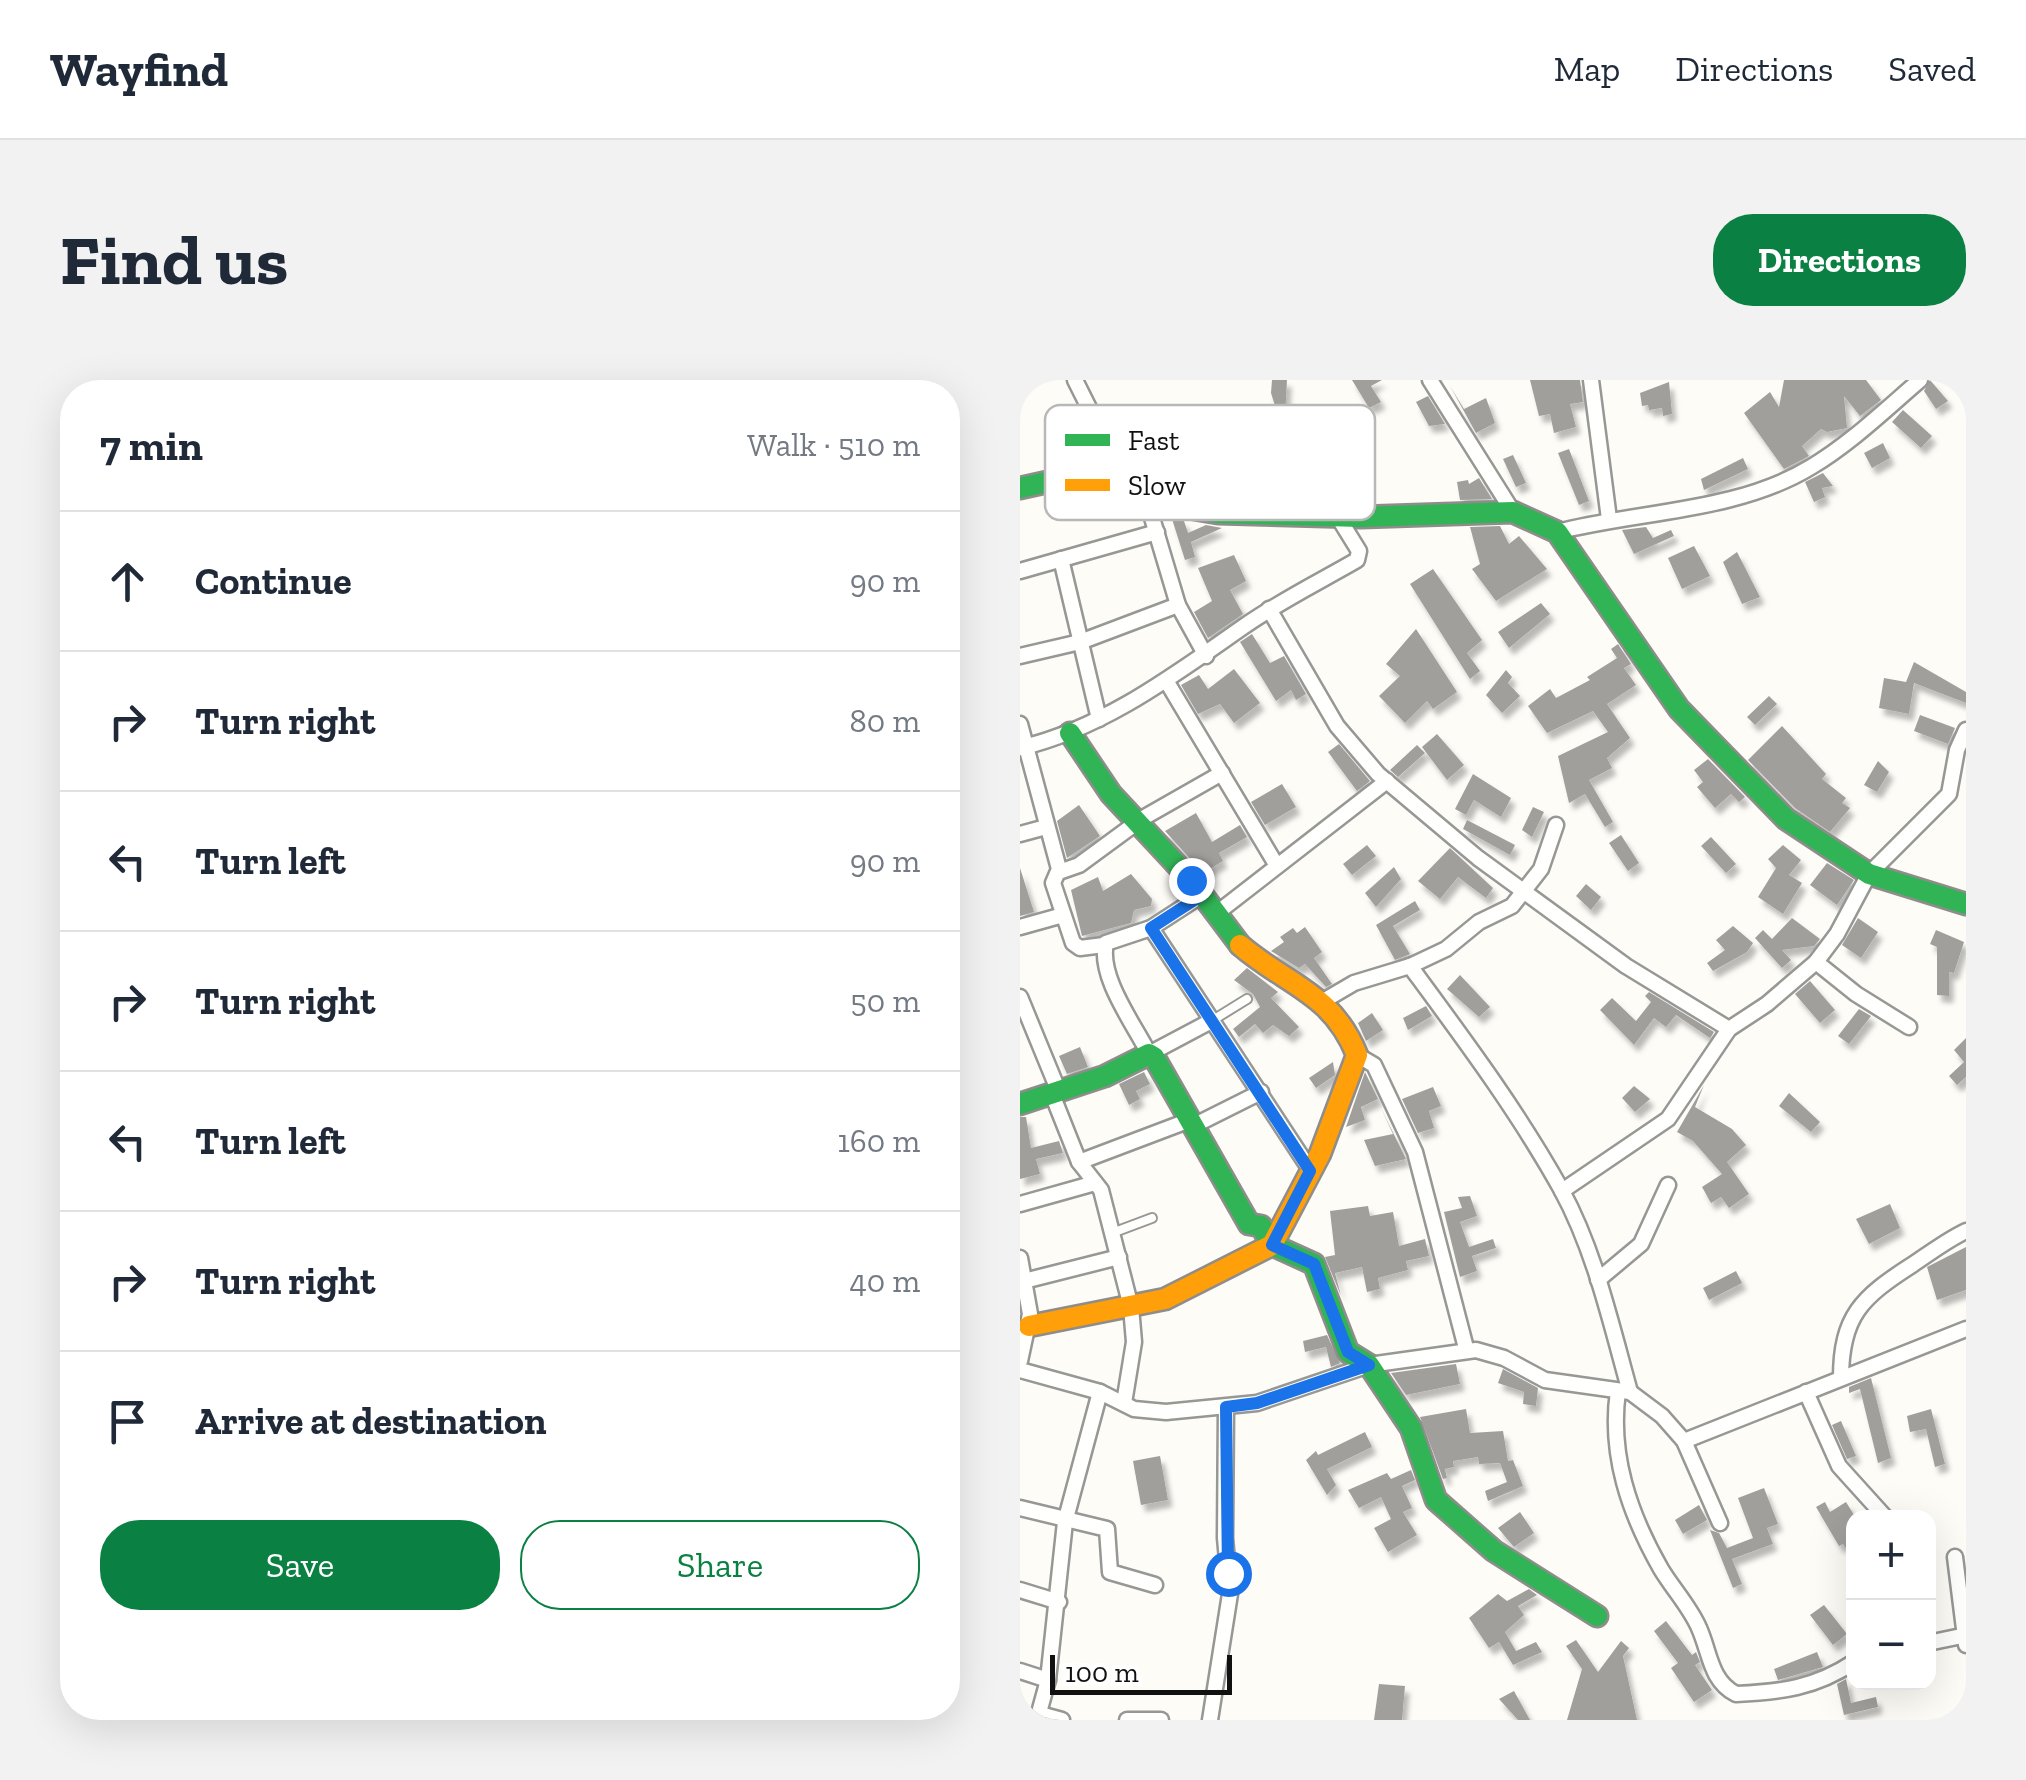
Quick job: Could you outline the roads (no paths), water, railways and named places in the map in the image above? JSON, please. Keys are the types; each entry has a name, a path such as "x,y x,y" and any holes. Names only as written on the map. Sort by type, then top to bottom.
{"street":[{"path":"1075,380 1088,405"},
{"path":"1430,380 1512,512"},
{"path":"1592,380 1609,518"},
{"path":"1557,532 1609,518 1717,501 1778,482 1809,468 1855,436 1920,380"},
{"path":"1020,488 1045,483"},
{"path":"1375,517 1512,512 1557,532 1680,709 1708,742 1802,832 1869,874 1966,904"},
{"path":"1153,520 1178,605 1206,656"},
{"path":"1022,748 1070,734 1167,682 1269,609 1357,560 1359,550 1339,520"},
{"path":"1020,571 1157,532"},
{"path":"1062,559 1099,719"},
{"path":"1020,656 1080,642 1178,605"},
{"path":"1269,609 1337,726 1388,781 1626,966 1729,1028"},
{"path":"1167,682 1277,866"},
{"path":"1020,724 1022,748 1059,872"},
{"path":"1562,1191 1668,1119 1729,1028 1767,1004 1816,962 1838,934 1869,874 1949,794 1957,750 1966,730"},
{"path":"1070,734 1098,782 1202,895 1244,949 1284,979 1326,1000 1357,1055 1374,1065 1415,1152 1466,1348"},
{"path":"1202,895 1151,928 1104,945 1076,946 1053,884 1059,872 1079,864 1134,825 1222,774"},
{"path":"1217,914 1388,781"},
{"path":"1326,1000 1354,983 1410,966 1456,943 1526,892 1541,869 1556,824"},
{"path":"1020,834 1046,827"},
{"path":"1020,927 1063,914"},
{"path":"1151,928 1173,968 1213,1020 1310,1171"},
{"path":"1104,945 1110,976 1149,1054 1249,1224 1261,1226 1272,1245 1314,1264 1348,1352 1369,1365 1411,1428 1430,1488 1448,1513 1494,1551 1597,1616"},
{"path":"1816,962 1856,994 1908,1027"},
{"path":"1410,966 1487,1071 1562,1191 1598,1280 1624,1391 1613,1428 1626,1491 1648,1545 1699,1626 1710,1661 1726,1689 1736,1694 1803,1688 1832,1678 1846,1668"},
{"path":"1020,997 1080,1162 1095,1183 1132,1307 1134,1342 1124,1404"},
{"path":"1020,1104 1149,1054 1213,1020"},
{"path":"1030,1326 1132,1307 1188,1290 1272,1245 1310,1171 1357,1055"},
{"path":"1080,1162 1191,1123 1261,1092"},
{"path":"1020,1204 1095,1183"},
{"path":"1598,1280 1623,1264 1641,1244 1668,1185"},
{"path":"1842,1378 1841,1343 1851,1317 1882,1282 1966,1231"},
{"path":"1020,1258 1030,1326 1020,1361"},
{"path":"1024,1281 1119,1258"},
{"path":"1684,1441 1966,1329"},
{"path":"1020,1370 1100,1392 1147,1412 1257,1403 1369,1365 1466,1348 1504,1358 1544,1380 1624,1391 1684,1441 1720,1523"},
{"path":"1062,1720 1038,1717 1048,1680 1065,1522 1100,1392"},
{"path":"1806,1392 1839,1466 1879,1510"},
{"path":"1210,1720 1229,1610 1226,1407"},
{"path":"1020,1508 1065,1522 1107,1529 1110,1572 1156,1585"},
{"path":"1936,1642 1966,1639 1955,1556"},
{"path":"1020,1590 1058,1602"},
{"path":"1020,1671 1048,1680"},
{"path":"1130,1720 1161,1720"}],"lane":[{"path":"1213,1020 1247,999"},
{"path":"1112,1233 1152,1218"}]}
